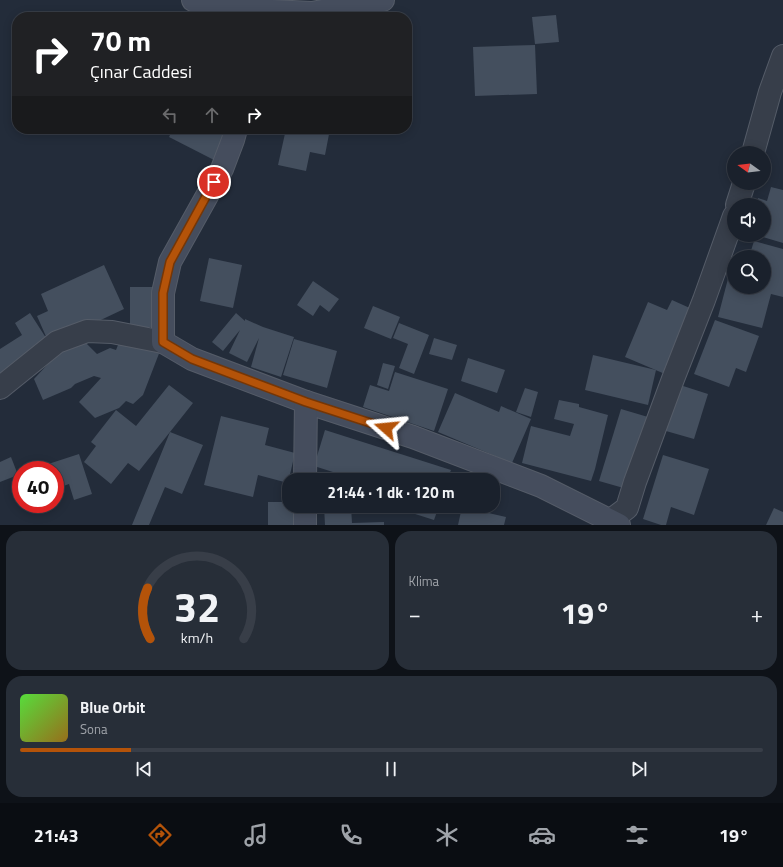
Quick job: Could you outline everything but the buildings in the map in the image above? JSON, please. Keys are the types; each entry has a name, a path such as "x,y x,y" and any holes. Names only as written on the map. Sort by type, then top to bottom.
{"street":[{"path":"193,0 198,2 251,9 297,12"},
{"path":"317,12 383,0"},
{"path":"755,146 770,92 783,56"},
{"path":"163,342 163,293 170,262 222,169 235,134"},
{"path":"0,388 57,342 87,331 112,332 163,342 192,359 306,402 413,437 541,486 615,523 628,508 638,474 727,236"},
{"path":"305,473 306,402"},
{"path":"305,513 305,525"}],"route":[{"path":"214,182 170,262 163,293 163,342 192,359 306,402 386,428"}]}
